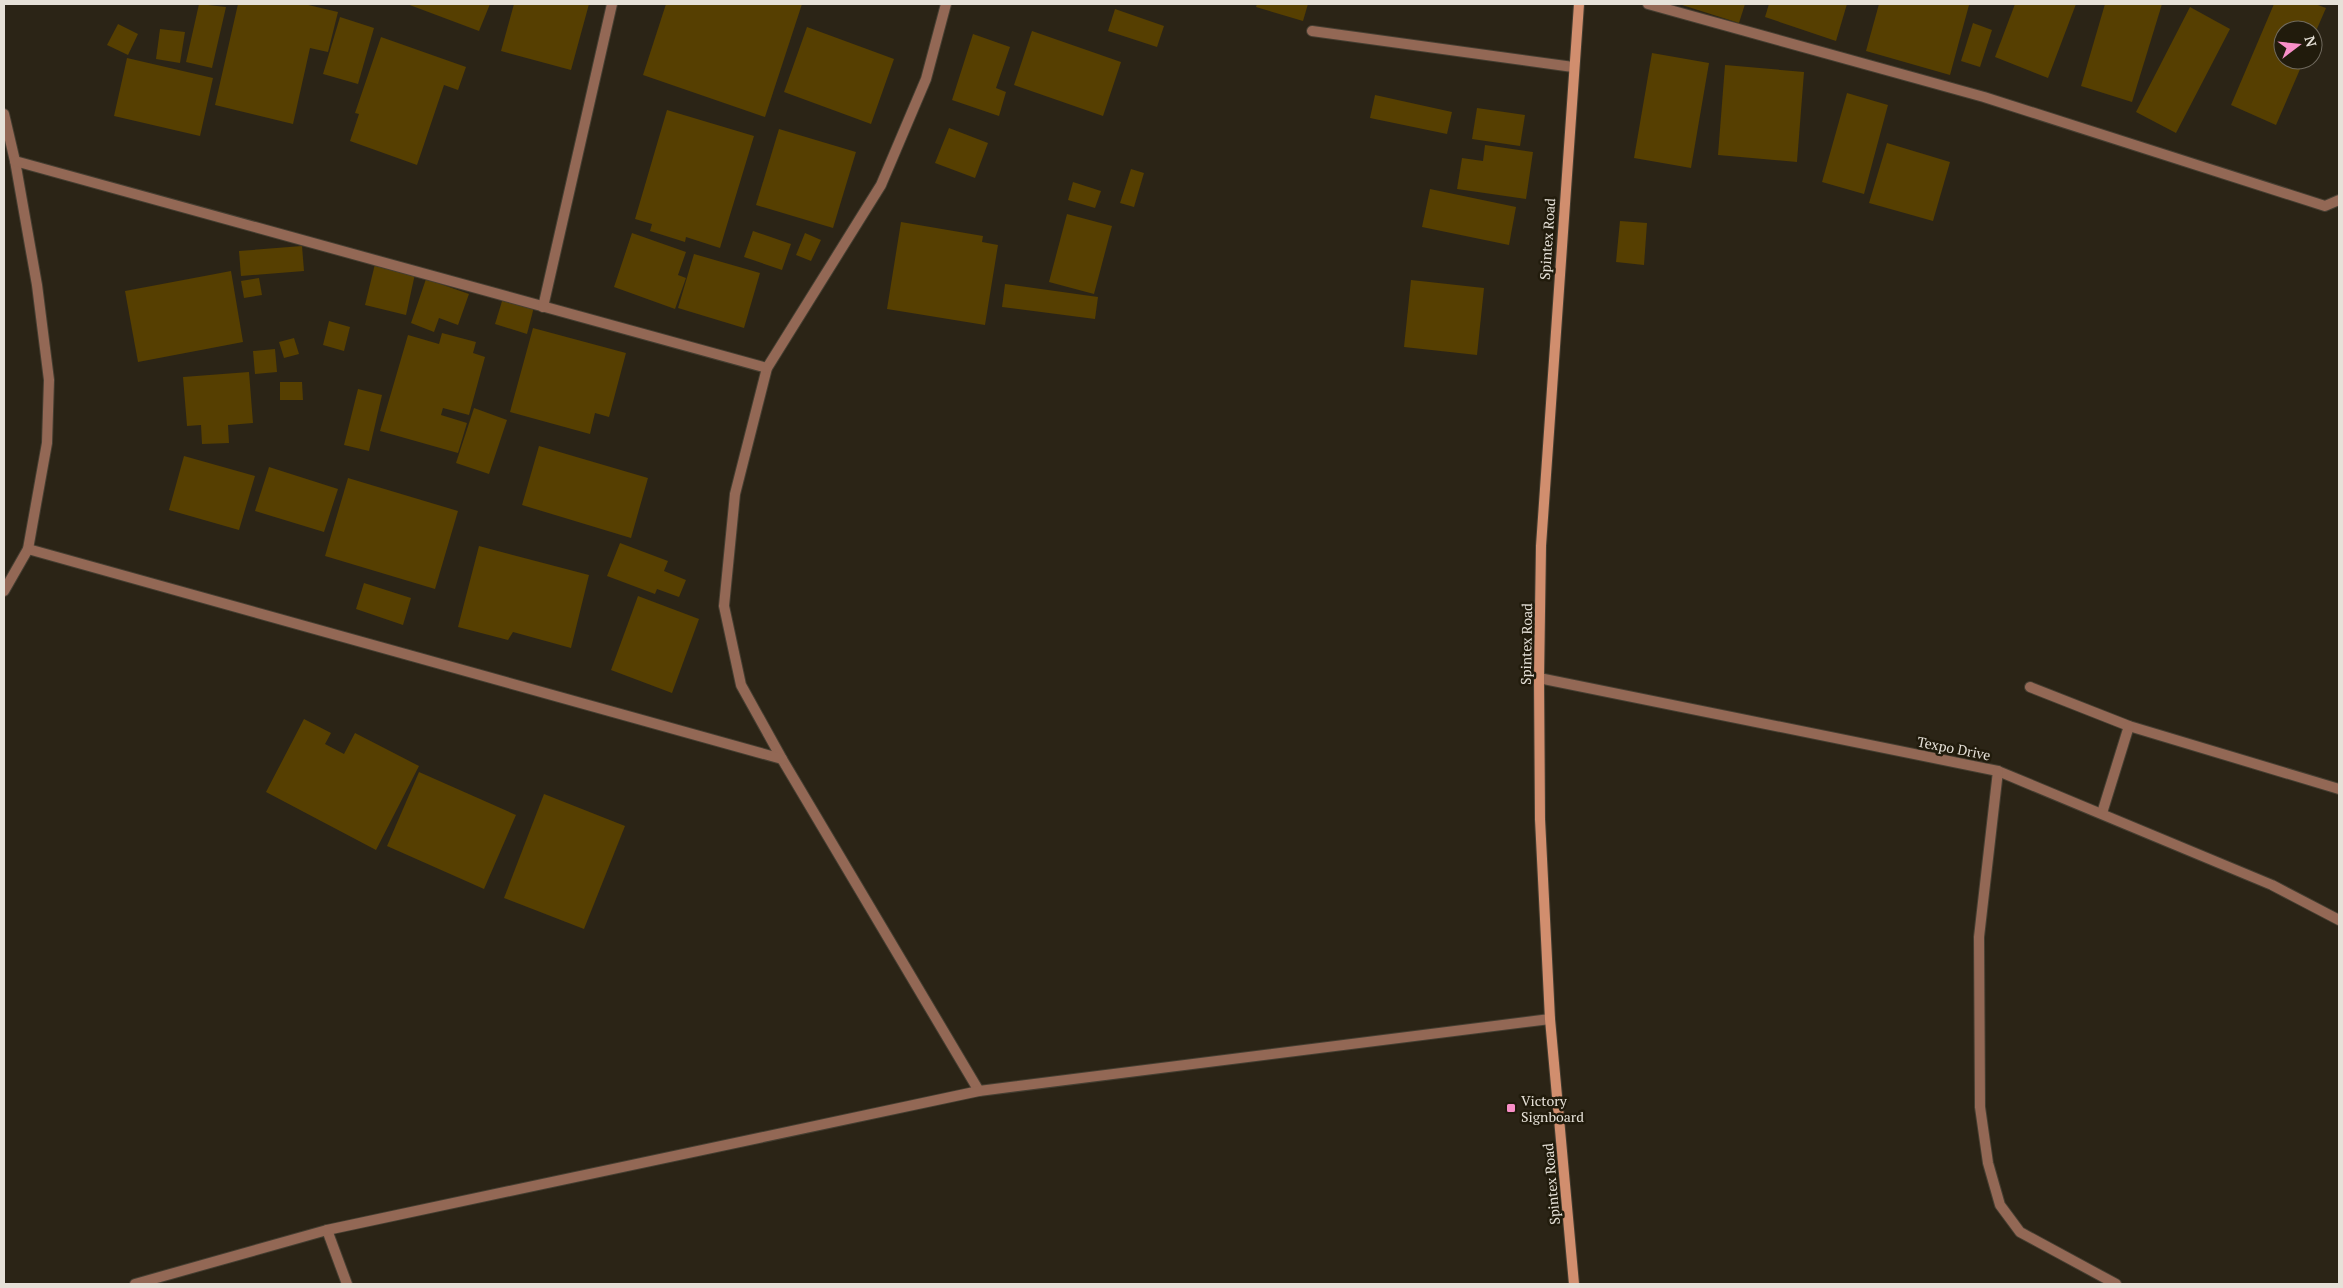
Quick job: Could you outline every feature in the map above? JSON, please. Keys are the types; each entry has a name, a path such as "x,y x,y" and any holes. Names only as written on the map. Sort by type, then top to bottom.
{"main road":[{"name":"Spintex Road","path":"1574,1284 1550,1019 1540,819 1539,678 1541,546 1573,67 1579,4"}],"street":[{"path":"543,307 612,4"},
{"path":"946,4 926,79 880,185 767,368 735,494 724,606 741,685 782,759 978,1091"},
{"path":"1648,4 1984,98 2325,206 2339,200"},
{"path":"1312,31 1573,67"},
{"path":"4,114 15,161 37,285 49,380 47,443 28,549 4,591"},
{"path":"15,161 767,368"},
{"path":"28,549 782,759"},
{"name":"Texpo Drive","path":"1539,678 1998,770 2272,885 2339,920"},
{"path":"2030,687 2129,726 2339,790"},
{"path":"2102,813 2129,726"},
{"path":"1998,770 1979,937 1980,1107 1988,1163 2000,1205 2020,1232 2116,1284"},
{"path":"135,1284 327,1230 978,1091 1550,1019"},
{"path":"327,1230 347,1284"}],"building":[{"path":"199,4 226,7 212,68 186,62"},
{"path":"238,4 304,4 338,12 328,52 310,48 293,124 215,105"},
{"path":"407,4 490,4 479,31"},
{"path":"514,4 589,4 571,70 501,51"},
{"path":"666,4 802,4 765,117 643,75"},
{"path":"1257,4 1308,4 1303,21 1256,7"},
{"path":"1679,4 1745,4 1739,23"},
{"path":"1769,4 1847,4 1836,41 1765,17"},
{"path":"1879,4 1969,5 1950,75 1866,51"},
{"path":"2015,4 2076,4 2048,78 1995,57"},
{"path":"2105,4 2162,4 2132,102 2081,86"},
{"path":"2274,4 2315,4 2326,8 2321,20 2273,20 2273,70 2300,70 2276,125 2231,105"},
{"path":"2190,7 2230,29 2176,133 2136,112"},
{"path":"1115,9 1164,26 1157,47 1108,31"},
{"path":"340,17 374,28 358,84 323,74"},
{"path":"1973,23 1992,30 1980,67 1961,61"},
{"path":"118,24 138,34 128,55 107,45"},
{"path":"807,27 894,59 871,124 784,92"},
{"path":"160,29 185,32 180,63 156,59"},
{"path":"1032,31 1121,62 1103,116 1014,85"},
{"path":"973,34 1010,47 996,88 1006,92 999,116 952,100"},
{"path":"381,37 466,67 458,90 444,85 417,165 350,141 359,114 355,113"},
{"path":"1652,53 1709,63 1691,168 1634,158"},
{"path":"127,58 213,78 200,136 114,116"},
{"path":"1725,65 1804,72 1797,162 1718,155"},
{"path":"1847,93 1888,105 1864,194 1822,182"},
{"path":"1375,95 1452,112 1447,134 1370,118"},
{"path":"1477,108 1525,115 1520,146 1472,139"},
{"path":"667,110 754,136 720,248 686,237 685,242 650,231 652,224 635,219"},
{"path":"949,128 988,143 975,178 935,163"},
{"path":"779,129 856,152 833,228 756,205"},
{"path":"1887,143 1950,162 1933,221 1869,203"},
{"path":"1485,145 1533,152 1526,199 1457,189 1462,158 1483,161"},
{"path":"1131,169 1144,173 1134,207 1120,203"},
{"path":"1073,182 1101,191 1095,208 1068,200"},
{"path":"1430,189 1516,207 1509,245 1422,227"},
{"path":"1067,214 1112,226 1094,294 1049,282"},
{"path":"1620,221 1647,223 1644,265 1616,262"},
{"path":"901,222 983,236 982,242 998,245 985,325 887,309"},
{"path":"753,231 791,244 782,270 744,257"},
{"path":"632,233 686,252 678,275 686,278 675,309 614,287"},
{"path":"805,233 821,240 811,261 796,255"},
{"path":"302,246 304,271 241,276 239,251"},
{"path":"694,254 760,273 744,328 678,308"},
{"path":"375,264 415,274 406,315 365,305"},
{"path":"231,271 243,342 138,362 125,291"},
{"path":"259,278 262,295 244,298 241,281"},
{"path":"426,279 469,294 458,325 439,318 434,332 411,323"},
{"path":"1411,280 1484,288 1477,355 1404,347"},
{"path":"1005,284 1098,297 1095,319 1002,307"},
{"path":"503,298 534,307 527,334 495,324"},
{"path":"329,321 350,327 344,351 323,345"},
{"path":"533,328 626,353 609,417 595,413 590,434 510,412"},
{"path":"442,333 476,342 473,353 485,357 469,415 443,408 441,415 467,423 458,453 380,431 408,335 439,344"},
{"path":"294,338 299,354 284,358 279,342"},
{"path":"275,349 277,372 255,374 253,351"},
{"path":"249,372 253,423 228,425 229,443 202,444 201,425 187,426 183,377"},
{"path":"280,382 302,382 303,400 280,400"},
{"path":"358,389 382,395 369,451 344,445"},
{"path":"474,408 507,420 489,474 456,463"},
{"path":"539,446 648,478 631,538 522,505"},
{"path":"184,456 255,476 239,530 169,510"},
{"path":"269,467 338,489 324,532 255,511"},
{"path":"348,478 458,511 435,589 325,556"},
{"path":"620,543 668,561 664,571 686,580 679,597 657,589 655,594 607,576"},
{"path":"479,546 589,575 571,648 513,632 508,640 458,627"},
{"path":"364,583 411,598 403,625 356,609"},
{"path":"638,596 699,619 672,693 611,670"},
{"path":"304,719 331,733 325,744 344,754 355,733 419,766 376,850 266,792"},
{"path":"419,772 516,815 484,889 387,846"},
{"path":"544,794 625,826 584,929 504,898"}],"place":[{"name":"Victory Signboard","path":"1511,1108"}]}
